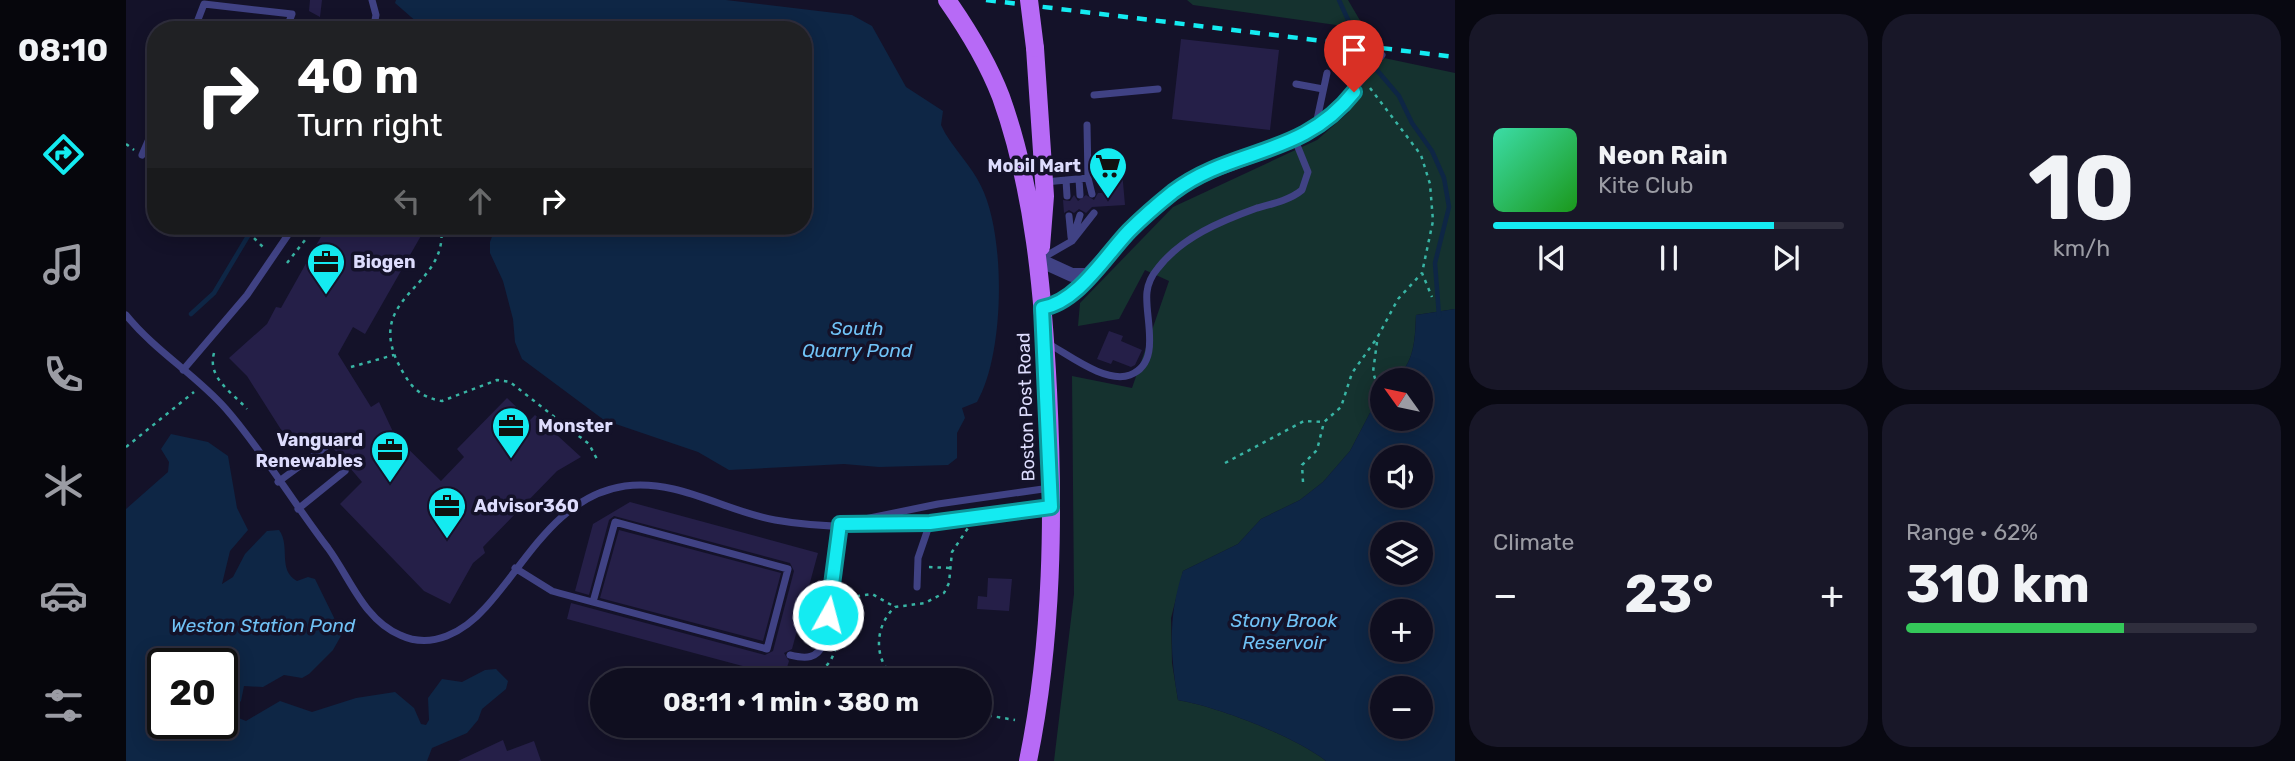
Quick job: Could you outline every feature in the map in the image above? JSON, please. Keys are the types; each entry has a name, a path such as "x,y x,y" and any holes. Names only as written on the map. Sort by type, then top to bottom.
{"main road":[{"name":"Boston Post Road","path":"947,0 992,75 1006,113 1039,260"},
{"name":"Boston Post Road","path":"1028,0 1035,48 1044,182 1039,260 1051,487 1047,635 1028,761"}],"street":[{"path":"1042,308 1061,302 1130,230 1180,187 1210,172 1295,140"},
{"path":"1039,260 1072,275 1089,275"}],"lane":[{"path":"372,0 375,21"},
{"path":"197,21 204,4 292,14 289,21"},
{"path":"1045,342 1108,375 1125,376 1137,371 1146,357 1150,334 1147,291 1158,268 1180,247 1213,226 1298,193 1306,183 1308,172 1295,140 1315,129 1340,108 1382,55"},
{"path":"1315,129 1327,73"},
{"path":"1297,83 1323,89"},
{"path":"1094,95 1158,89"},
{"path":"1080,195 1087,125"},
{"path":"142,156 147,150"},
{"path":"1044,182 1083,179"},
{"path":"1083,179 1092,194"},
{"path":"1066,180 1067,196"},
{"path":"1039,260 1072,241 1094,213"},
{"path":"1072,241 1080,215"},
{"path":"1069,216 1072,241"},
{"path":"183,370 247,295 288,235"},
{"path":"126,315 147,341 201,385 232,417 344,570 367,610 386,628 411,640 436,640 462,628 486,607 515,568 566,514 582,502 621,487 664,486 775,520 840,524 930,523 1051,507"},
{"path":"278,482 327,446"},
{"path":"298,509 345,471"},
{"path":"840,524 938,504 1051,487"},
{"path":"515,568 547,588 593,602 767,649 788,569 615,522 593,602"},
{"path":"917,587 918,567 930,523"},
{"path":"790,655 810,658 818,653 824,643 840,524"}],"path":[{"path":"1303,482 1302,465 1317,450 1324,422 1341,407 1352,373 1377,338 1398,299 1422,273 1433,220 1430,184 1420,155 1363,80"},
{"path":"251,235 265,249"},
{"path":"287,263 309,235"},
{"path":"443,235 435,264 406,295 390,328 394,355 412,387 434,400 450,399 497,380 510,382 589,444 598,461"},
{"path":"1422,273 1432,298"},
{"path":"1373,368 1377,338"},
{"path":"217,348 211,365 212,372 247,409"},
{"path":"351,367 394,355"},
{"path":"126,447 201,385 212,372"},
{"path":"1225,463 1304,421 1324,422"},
{"path":"821,668 829,663 838,647 842,615 858,596 872,594 895,607 920,605 940,596 949,583 952,552 968,528"},
{"path":"918,567 950,568"},
{"path":"885,668 878,647 885,622 895,607"},
{"path":"992,716 1015,720"}],"green space":[{"path":"1187,0 1348,0 1365,29 1193,5"},
{"path":"1351,51 1455,73 1455,309 1416,315 1414,342 1405,368 1370,368 1370,413 1350,451 1323,482 1300,500 1261,519 1238,544 1183,571 1171,618 1172,663 1178,700 1214,709 1255,724 1295,742 1326,761 1054,761 1074,594 1072,376 1132,388 1169,281 1145,270 1119,319 1078,326 1080,303 1173,207 1317,140 1349,112"}],"water":[{"name":"South Quarry Pond","path":"396,0 726,0 852,15 872,26 906,87 943,111 941,125 981,186 995,234 999,294 993,355 977,402 962,408 965,418 957,433 957,458 948,465 879,467 844,464 729,470 698,452 604,420 522,359 515,342 513,319 503,281 490,253 493,235 812,235 812,21 416,21 395,3"},
{"name":"Stony Brook Reservoir","path":"1455,309 1455,761 1326,761 1295,742 1255,724 1178,700 1172,635 1175,603 1183,571 1238,544 1261,519 1300,500 1323,482 1350,451 1370,413 1370,431 1433,431 1433,368 1405,368 1414,342 1416,315"},
{"name":"Weston Station Pond","path":"171,434 208,442 228,456 237,508 248,530 230,551 222,584 233,577 245,554 267,531 279,530 284,543 287,571 297,581 308,577 315,579 342,634 333,650 309,674 302,678 284,675 263,687 244,686 238,704 238,648 147,648 147,739 238,739 238,718 246,721 280,701 312,712 356,698 395,692 414,708 421,724 426,725 429,720 428,698 442,679 462,682 485,670 496,669 508,681 506,689 482,709 478,720 467,733 432,748 427,761 126,761 126,509 168,472 169,462 161,449"}],"building":[{"path":"310,0 322,0 320,17 309,11"},
{"path":"1181,39 1279,50 1270,130 1172,119"},
{"path":"1122,171 1125,205 1092,207 1086,213 1079,209 1074,213 1069,210 1064,213 1063,200 1070,201 1074,195 1078,201 1086,195 1094,200 1098,193 1102,193 1101,173"},
{"path":"322,235 421,235 365,334 353,327 338,354 371,407 379,402 395,436 441,481 464,457 457,449 507,398 530,420 535,415 581,457 557,471 483,547 485,553 473,563 450,604 424,591 340,504 362,482 331,442 320,434 294,450 247,376 229,358 267,324 276,307 281,308"},
{"path":"1109,331 1123,336 1121,341 1142,350 1135,365 1131,367 1113,360 1111,364 1097,359"},
{"path":"630,502 818,553 792,649 784,653 789,661 787,668 750,668 567,619 571,603 765,655 773,651 794,571 790,563 614,516 609,520 589,595 575,591 593,524"},
{"path":"619,530 781,573 763,641 600,598"},
{"path":"988,578 1012,579 1009,611 977,609 978,596 987,597"},
{"path":"503,740 507,751 534,741 541,761 458,761"}],"waterway":[{"path":"1339,0 1364,55 1399,96 1412,123 1432,151 1444,178 1449,207 1435,263 1439,316"},
{"path":"191,314 214,293 249,235"}],"railway":[{"path":"986,0 1455,57"}],"place":[{"name":"Mobil Mart","path":"1108,200"},
{"name":"Biogen","path":"326,296"},
{"name":"Monster","path":"511,460"},
{"name":"Vanguard Renewables","path":"390,484"},
{"name":"Advisor360","path":"447,540"}],"route":[{"path":"828,615 840,524 930,523 1051,507 1042,308 1061,302 1067,297 1130,230 1180,187 1303,136 1328,120 1354,92"}]}
